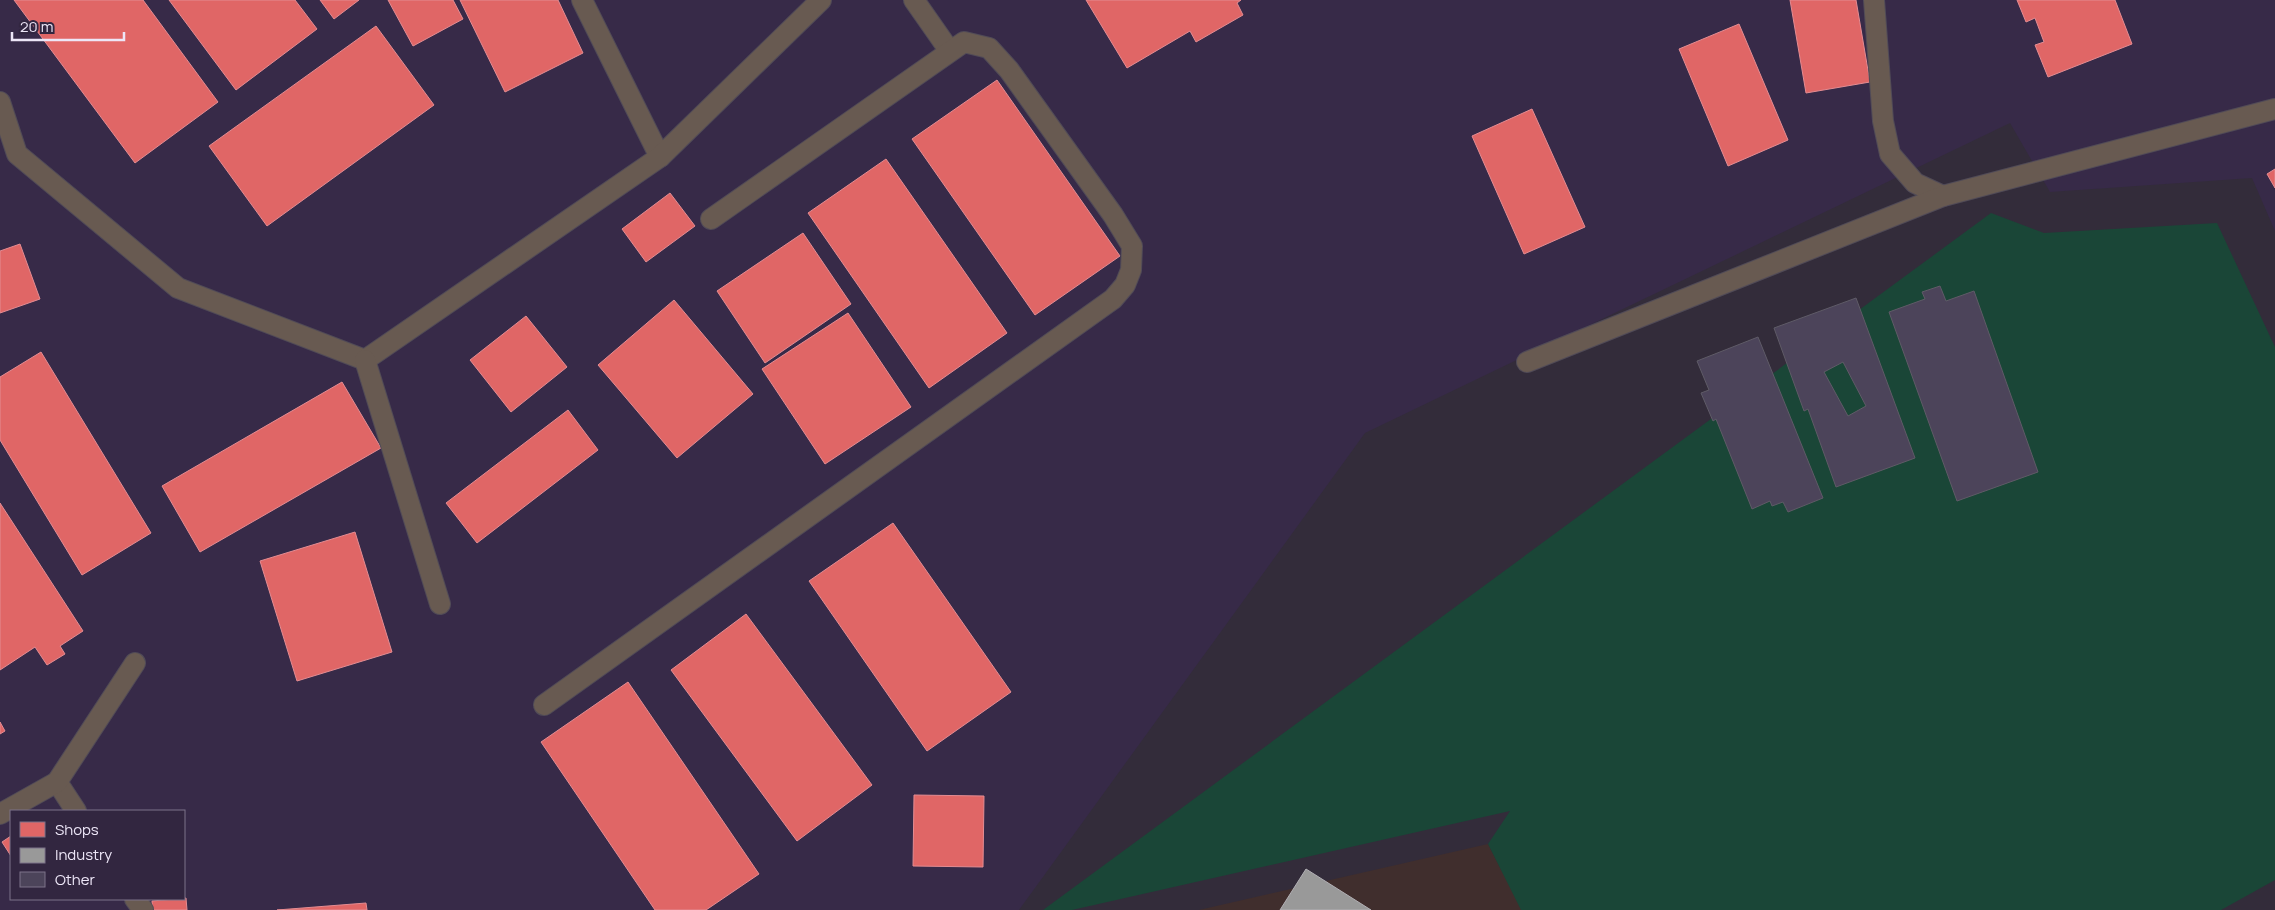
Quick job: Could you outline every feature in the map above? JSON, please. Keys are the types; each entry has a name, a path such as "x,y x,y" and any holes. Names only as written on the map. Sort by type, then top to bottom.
{"lane":[{"path":"582,0 660,157"},
{"path":"365,360 660,157 821,0"},
{"path":"914,0 949,50"},
{"path":"1874,0 1883,121 1890,154 1915,183 1943,196"},
{"path":"544,705 1113,299 1125,285 1131,270 1132,246 1113,215 1009,70 989,48 964,42 949,50 711,218"},
{"path":"0,102 8,155 178,288 365,360"},
{"path":"1527,362 1943,196 2275,109"},
{"path":"365,360 440,604"},
{"path":"0,814 57,782 134,663"},
{"path":"57,782 75,810"}],"shaded area":[{"path":"0,0 2275,0 2275,231 2252,178 2050,192 2010,123 1365,433 1019,910 0,910"},
{"path":"1488,844 1522,910 1199,910"}],"green space":[{"path":"1991,213 2044,233 2217,223 2275,347 2275,880 2221,910 1521,910 1488,844 1510,811 1072,910 1043,910"}],"building: Shops":[{"path":"14,0 143,0 218,102 135,163"},
{"path":"169,0 295,0 317,29 236,90"},
{"path":"320,0 359,0 334,19"},
{"path":"388,0 453,0 463,19 413,46"},
{"path":"460,0 558,0 583,53 505,92"},
{"path":"1086,0 1241,0 1237,3 1243,15 1196,42 1190,31 1127,68"},
{"path":"1790,0 1856,0 1870,82 1806,93"},
{"path":"2017,0 2115,0 2132,44 2048,77 2035,45 2044,42 2035,18 2026,22"},
{"path":"1739,24 1788,140 1728,166 1679,49"},
{"path":"376,26 434,105 267,226 209,146"},
{"path":"997,80 1120,256 1035,315 912,139"},
{"path":"1532,109 1585,227 1524,254 1472,136"},
{"path":"886,159 1007,333 929,388 808,213"},
{"path":"2275,169 2275,188 2267,174"},
{"path":"670,193 695,226 646,262 622,229"},
{"path":"803,233 851,304 765,363 717,291"},
{"path":"20,244 40,299 0,313 0,251"},
{"path":"674,300 753,394 677,458 598,365"},
{"path":"848,313 911,407 825,464 762,369"},
{"path":"526,316 567,367 511,412 470,360"},
{"path":"41,352 151,533 82,575 0,440 0,377"},
{"path":"342,382 381,448 200,552 162,486"},
{"path":"568,410 598,450 477,543 446,503"},
{"path":"0,503 83,631 60,646 65,654 47,665 35,647 0,670"},
{"path":"893,523 1011,692 927,751 809,581"},
{"path":"355,532 392,652 297,681 260,561"},
{"path":"746,614 872,785 797,841 671,670"},
{"path":"628,682 759,874 706,910 655,910 541,742"},
{"path":"0,722 5,731 0,734"},
{"path":"914,795 984,796 983,867 913,866"},
{"path":"10,837 10,854 2,842"},
{"path":"185,898 187,910 152,910 152,901 185,900"},
{"path":"366,903 367,910 277,910"}],"building: Industry":[{"path":"1306,869 1371,910 1280,910"}],"building: Other":[{"path":"1940,286 1946,301 1974,291 2038,472 1957,501 1889,312 1925,299 1922,292"},
{"path":"1856,298 1915,458 1836,487 1808,409 1804,411 1774,328","holes":["1843,362 1866,406 1848,416 1824,372"]},
{"path":"1758,337 1823,498 1788,512 1783,502 1772,506 1770,501 1752,509 1716,419 1713,421 1701,393 1709,390 1697,361"}]}
